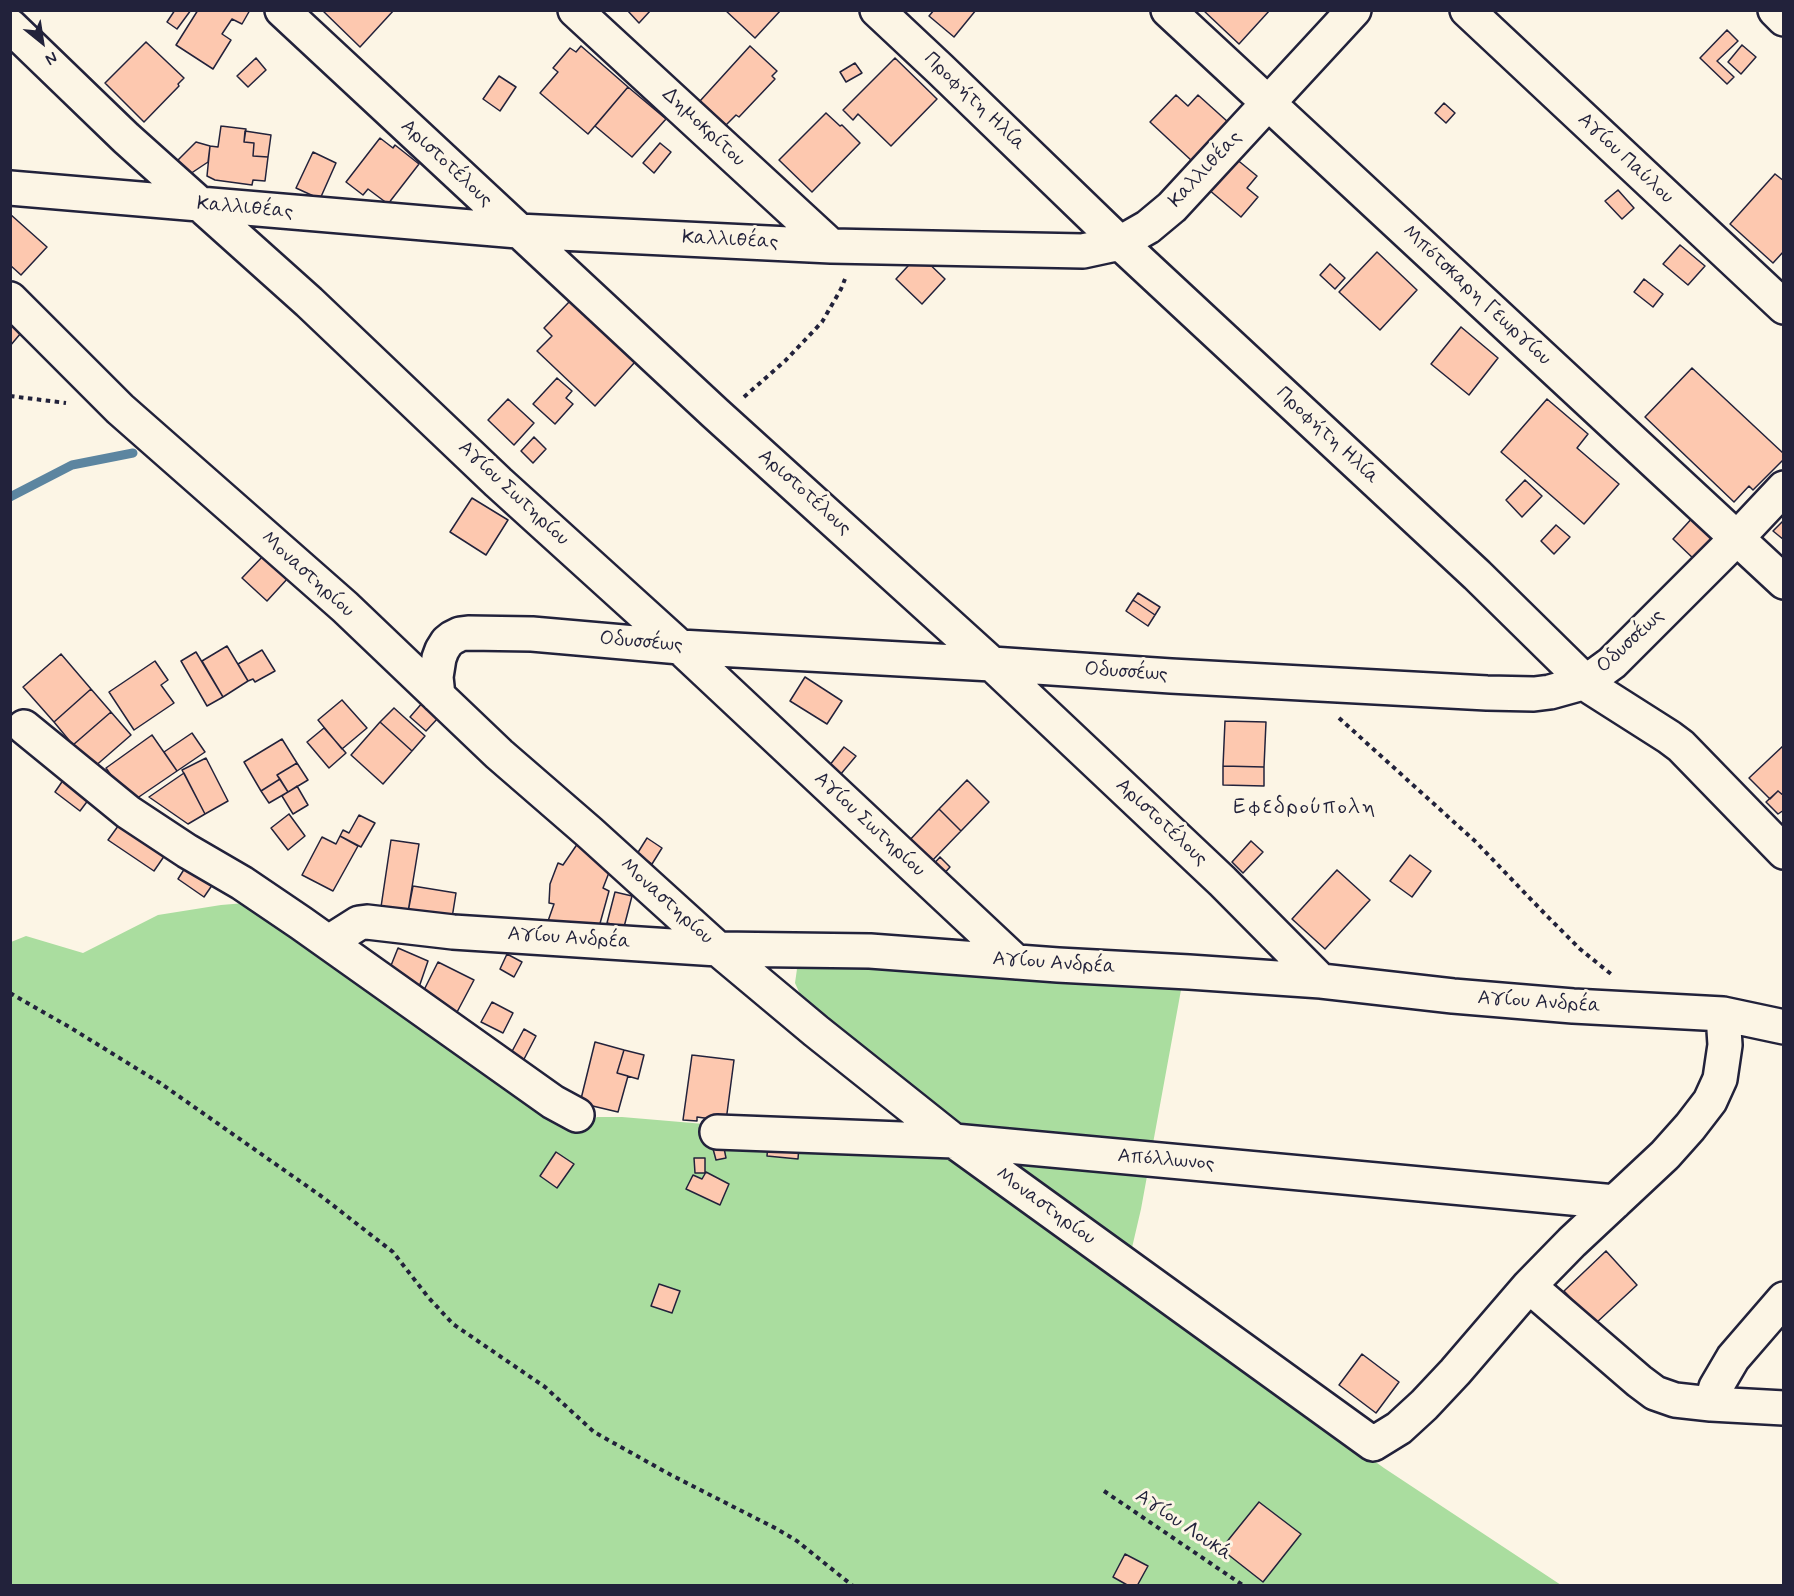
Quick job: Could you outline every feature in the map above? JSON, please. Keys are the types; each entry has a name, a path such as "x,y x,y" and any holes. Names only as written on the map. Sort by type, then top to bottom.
{"street":[{"name":"Αριστοτέλους","path":"282,10 518,231 992,664 1222,881 1321,981"},
{"name":"Δημοκρίτου","path":"575,10 831,246"},
{"name":"Προφήτη Ηλία","path":"877,10 1120,243 1477,575 1586,682 1605,698 1681,746 1784,852"},
{"name":"Μπότσκαρη Γεωργίου","path":"1168,10 1784,582"},
{"name":"Καλλιθέας","path":"10,188 518,231 831,246 1083,251 1120,243 1148,227 1172,207 1354,10"},
{"name":"Αγίου Παύλου","path":"1467,10 1784,307"},
{"path":"1775,10 1784,19"},
{"name":"Αγίου Σωτηρίου","path":"10,26 126,138 309,302 498,482 680,647 1016,962"},
{"name":"Μοναστηρίου","path":"10,300 120,410 345,607 499,754 718,949 954,1141 1373,1443 1399,1428 1424,1405 1529,1286"},
{"name":"Οδυσσέως","path":"438,696 436,677 439,658 447,642 460,634 532,634 680,647 1171,676 1534,694 1565,689 1586,682 1612,663 1784,488"},
{"path":"24,727 128,812 187,851 242,883 329,942 553,1102 577,1114"},
{"name":"Αγίου Ανδρέα","path":"329,942 359,923 367,922 453,932 718,949 841,950 1321,981 1453,996 1573,1006 1724,1014 1784,1028"},
{"path":"1724,1014 1723,1069 1710,1101 1665,1155 1572,1242 1529,1286 1655,1393 1676,1400 1784,1408"},
{"name":"Απόλλωνος","path":"717,1132 954,1141 1616,1202"},
{"path":"1711,1404 1716,1387 1733,1358 1784,1299"}],"path":[{"path":"715,412 744,398 785,361 822,322 841,289 851,263 831,246"},
{"path":"1303,682 1346,725 1476,842 1580,949 1614,977"},
{"path":"10,993 160,1083 321,1196 393,1252 428,1297 453,1324 545,1387 594,1432 671,1475 777,1529 797,1541 853,1586"},
{"name":"Αγίου Λουκά","path":"1104,1491 1244,1586"}],"green space":[{"path":"245,903 584,1127 597,1117 622,1117 716,1125 998,1158 804,1003 795,983 797,969 822,963 900,966 1181,990 1141,1209 1124,1282 1384,1468 1561,1585 11,1586 11,942 26,936 83,953 158,915"}],"building":[{"path":"175,10 191,10 177,29 167,22"},
{"path":"198,10 250,10 242,24 232,19 222,34 231,40 213,69 176,45"},
{"path":"322,10 394,10 360,47"},
{"path":"627,10 651,10 639,23"},
{"path":"725,10 781,10 755,38"},
{"path":"934,10 976,10 954,37 929,16"},
{"path":"1203,10 1270,10 1239,44"},
{"path":"1727,30 1738,41 1717,61 1734,77 1727,84 1700,58"},
{"path":"146,42 184,78 144,122 105,83"},
{"path":"1742,45 1756,57 1741,74 1728,62"},
{"path":"581,46 628,87 588,134 540,93 558,72 553,68 570,48 576,52"},
{"path":"750,46 777,71 772,76 775,79 739,117 736,115 726,125 700,101"},
{"path":"256,58 266,70 248,87 237,76"},
{"path":"895,58 937,99 891,146 858,114 853,120 843,110"},
{"path":"855,63 862,73 846,82 840,72"},
{"path":"499,76 516,87 500,111 483,99"},
{"path":"628,87 666,119 632,157 595,126"},
{"path":"1176,95 1188,106 1198,95 1228,122 1192,161 1150,122"},
{"path":"1444,103 1455,113 1446,123 1435,113"},
{"path":"826,113 860,143 812,192 779,160"},
{"path":"221,126 246,129 244,142 254,143 253,156 268,157 265,181 253,180 252,185 215,180 207,176 210,146 218,147"},
{"path":"245,131 271,135 268,157 253,156 254,143 244,142"},
{"path":"380,138 393,148 395,145 419,164 388,204 368,189 363,195 346,182"},
{"path":"196,142 210,146 208,162 184,178 174,164"},
{"path":"660,143 671,152 654,173 643,163"},
{"path":"313,152 336,163 320,199 296,188"},
{"path":"1235,158 1257,176 1247,188 1258,197 1241,217 1208,189"},
{"path":"1775,174 1784,181 1784,251 1773,263 1730,224"},
{"path":"1618,190 1634,208 1622,219 1605,201"},
{"path":"10,214 47,247 21,275 10,265"},
{"path":"1680,245 1705,266 1688,285 1663,264"},
{"path":"1377,252 1417,290 1380,330 1339,292"},
{"path":"919,254 945,279 922,304 896,279"},
{"path":"1330,264 1345,278 1335,289 1320,275"},
{"path":"1644,279 1663,294 1653,307 1634,292"},
{"path":"570,301 635,362 595,406 537,351 552,336 544,328"},
{"path":"10,313 26,327 10,346"},
{"path":"1461,327 1498,358 1469,395 1431,364"},
{"path":"1692,368 1784,454 1784,459 1753,490 1749,486 1734,502 1645,417"},
{"path":"557,378 572,391 566,398 573,404 555,424 533,404"},
{"path":"508,399 534,423 514,445 488,420"},
{"path":"1547,399 1588,434 1577,448 1619,484 1584,524 1501,452"},
{"path":"534,437 546,449 533,463 521,451"},
{"path":"1525,480 1542,496 1522,517 1506,500"},
{"path":"472,498 508,520 486,555 450,532"},
{"path":"1695,515 1720,539 1697,562 1673,539"},
{"path":"1784,520 1784,540 1773,531"},
{"path":"1556,525 1570,537 1554,554 1541,541"},
{"path":"265,554 289,577 267,601 242,578"},
{"path":"1138,593 1160,607 1155,615 1133,600"},
{"path":"1133,600 1155,615 1148,626 1126,611"},
{"path":"227,646 248,681 223,697 202,661"},
{"path":"262,650 275,671 255,682 253,679 248,681 238,664"},
{"path":"196,652 223,697 207,706 181,661"},
{"path":"61,654 91,689 54,722 23,687"},
{"path":"155,661 168,680 161,685 174,703 134,730 109,692"},
{"path":"805,677 842,701 827,724 790,701"},
{"path":"91,689 111,712 73,745 54,722"},
{"path":"342,700 367,728 342,749 318,720"},
{"path":"423,702 439,717 426,731 410,717"},
{"path":"394,708 425,736 412,751 380,722"},
{"path":"111,712 131,735 93,768 73,745"},
{"path":"1225,721 1266,722 1264,767 1223,766"},
{"path":"380,722 412,751 383,784 351,755"},
{"path":"324,728 346,753 329,768 307,742"},
{"path":"192,733 205,752 177,771 164,752"},
{"path":"152,735 177,771 130,803 106,768"},
{"path":"282,739 297,763 277,775 280,779 261,791 244,762"},
{"path":"1784,745 1784,796 1778,791 1770,799 1749,778"},
{"path":"844,747 856,756 840,775 829,766"},
{"path":"206,758 228,801 205,814 182,770"},
{"path":"297,763 308,780 288,792 277,775"},
{"path":"1223,766 1264,767 1264,786 1223,785"},
{"path":"184,773 205,814 188,824 149,797"},
{"path":"66,776 92,795 80,811 55,792"},
{"path":"280,779 288,792 269,803 261,791"},
{"path":"967,780 989,802 961,831 939,809"},
{"path":"297,786 308,805 293,814 282,796"},
{"path":"1778,791 1784,796 1784,810 1778,814 1766,802"},
{"path":"939,809 961,831 929,864 907,843"},
{"path":"289,814 305,836 288,850 271,828"},
{"path":"359,815 375,823 361,847 340,836 343,830 349,833"},
{"path":"121,822 167,852 154,871 108,840"},
{"path":"340,836 358,846 333,891 302,875 322,837 336,844"},
{"path":"647,838 662,848 652,864 637,854"},
{"path":"391,840 419,844 408,912 381,907"},
{"path":"1251,841 1263,852 1243,873 1232,862"},
{"path":"578,843 610,870 603,888 609,891 599,927 548,921 554,904 549,903 550,884 558,863 563,865"},
{"path":"1410,855 1431,871 1412,897 1390,881"},
{"path":"940,857 950,867 941,877 931,867"},
{"path":"188,863 215,881 204,897 178,879"},
{"path":"1337,870 1370,900 1325,949 1292,919"},
{"path":"413,886 456,893 452,918 408,912"},
{"path":"615,892 632,896 624,927 607,923"},
{"path":"398,948 428,961 417,993 388,973"},
{"path":"507,954 522,962 514,977 500,969"},
{"path":"438,962 474,980 456,1014 421,996"},
{"path":"492,1002 513,1013 503,1033 481,1022"},
{"path":"524,1029 536,1036 522,1063 509,1057"},
{"path":"595,1042 624,1050 617,1073 628,1076 618,1112 580,1103"},
{"path":"624,1050 644,1055 638,1079 617,1073"},
{"path":"692,1055 734,1060 726,1121 697,1117 697,1121 683,1120"},
{"path":"723,1143 726,1158 716,1160 712,1145"},
{"path":"768,1144 799,1146 798,1159 767,1156"},
{"path":"556,1152 574,1164 557,1188 540,1176"},
{"path":"694,1158 705,1158 705,1173 695,1173"},
{"path":"706,1172 729,1184 720,1205 686,1189 693,1175 702,1179"},
{"path":"1606,1251 1637,1285 1595,1324 1564,1291"},
{"path":"659,1284 680,1291 672,1313 651,1306"},
{"path":"1362,1354 1399,1382 1376,1413 1339,1385"},
{"path":"1259,1502 1301,1534 1263,1582 1221,1549"},
{"path":"1125,1554 1148,1566 1137,1586 1129,1586 1113,1577"}],"waterway":[{"path":"10,497 72,465 133,453"}],"district":[{"name":"Εφεδρούπολη","path":"1305,809"}]}
